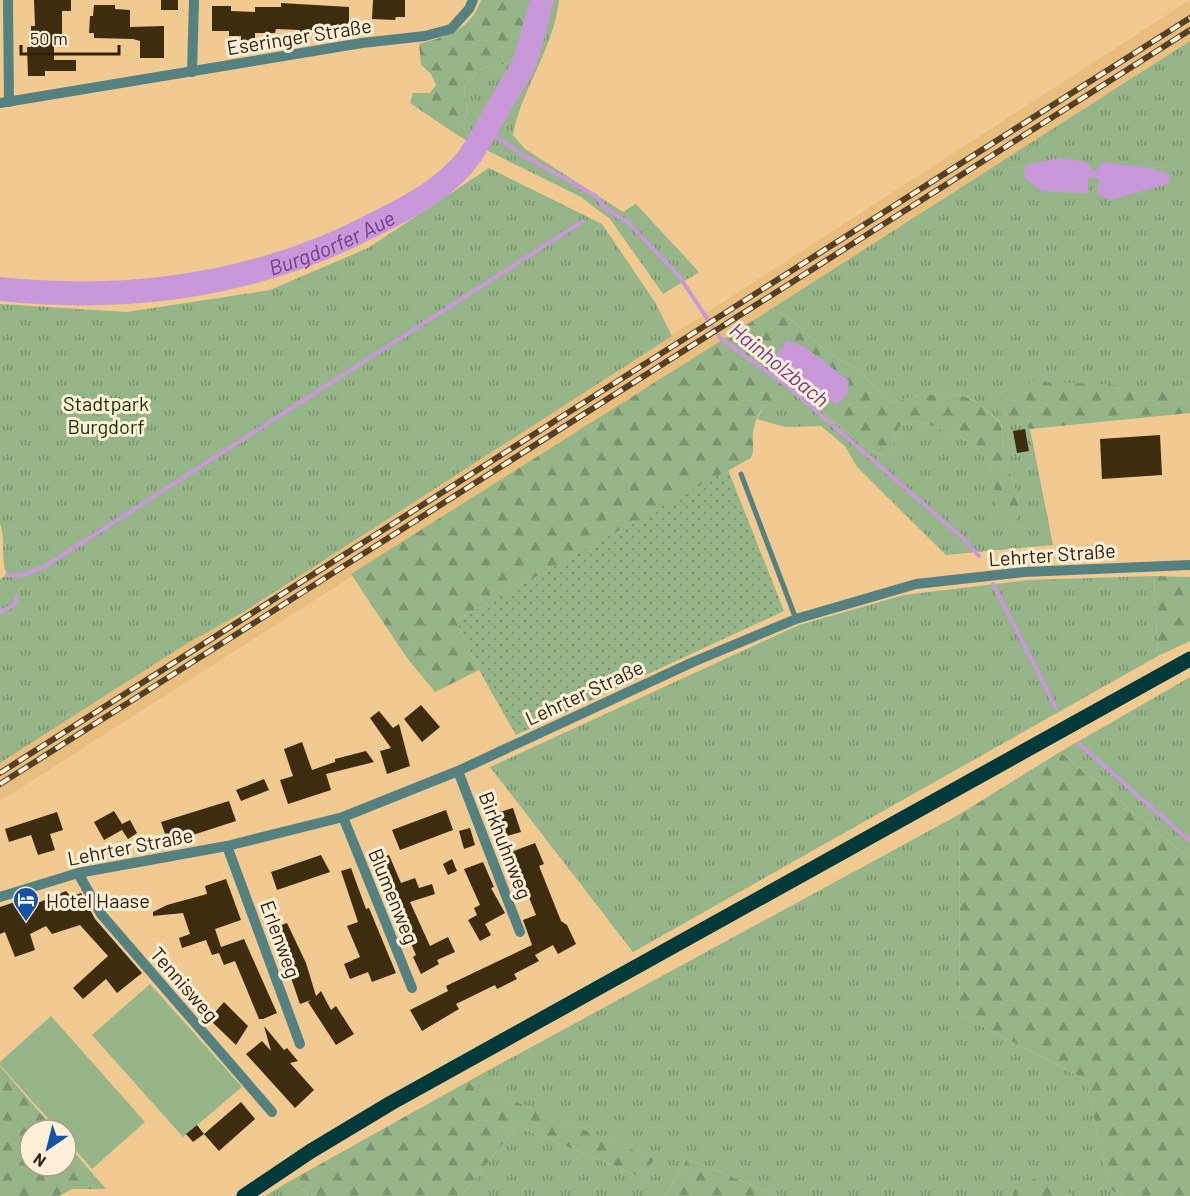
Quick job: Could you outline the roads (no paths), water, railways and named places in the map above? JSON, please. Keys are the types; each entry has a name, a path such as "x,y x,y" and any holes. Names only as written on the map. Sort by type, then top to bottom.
{"main road":[{"path":"244,1196 391,1103 1190,659"}],"street":[{"path":"5,102 8,0"},
{"path":"192,72 194,0"},
{"name":"Eseringer Straße","path":"5,102 362,43 425,36 451,29 470,9 473,0"},
{"name":"Lehrter Straße","path":"0,897 78,873 227,846 343,817 458,771 682,667 796,619 916,584 1024,572 1190,565"},
{"name":"Birkhuhnweg","path":"458,771 520,932"},
{"name":"Blumenweg","path":"343,817 412,988"},
{"name":"Erlenweg","path":"227,846 300,1044"},
{"name":"Tennisweg","path":"78,873 101,914 272,1112"}],"lane":[{"path":"741,474 796,619"}],"waterway":[{"name":"Burgdorfer Aue","path":"0,289 50,293 147,291 242,275 334,244 399,212 447,181 474,149 523,66 542,0"},
{"name":"Hainholzbach","path":"485,129 526,157 596,196 605,208 629,223 679,276 720,338 790,388 964,539 979,556"},
{"path":"7,575 21,575 44,567 583,221"},
{"name":"Hainholzbach","path":"993,584 1056,708"},
{"path":"0,612 14,605 17,596"},
{"name":"Hainholzbach","path":"1079,744 1190,841"}],"railway":[{"path":"0,773 1190,18"},
{"path":"0,784 1190,30"}],"place":[{"name":"Hotel Haase","path":"26,923"}],"park label":[{"name":"Stadtpark Burgdorf","path":"106,414"}]}
